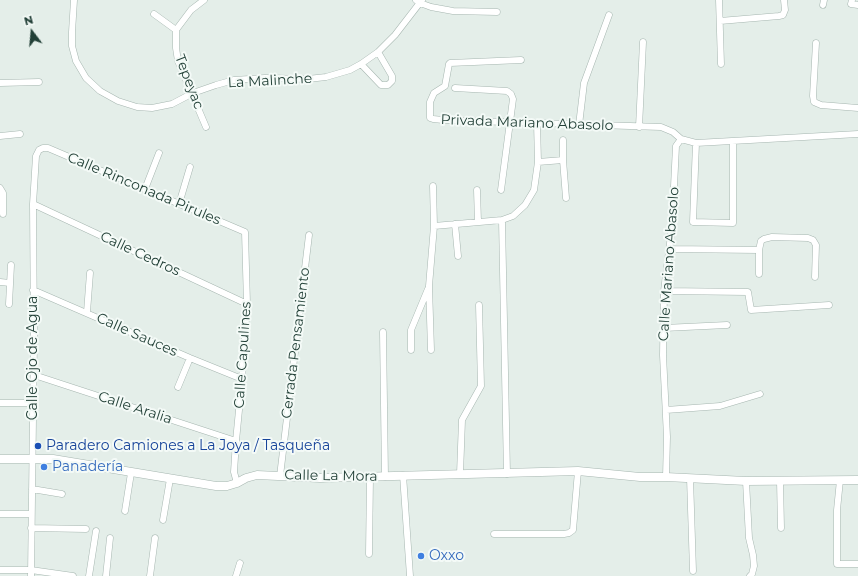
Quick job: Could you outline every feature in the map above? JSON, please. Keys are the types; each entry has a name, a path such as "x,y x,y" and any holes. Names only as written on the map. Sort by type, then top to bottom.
{"street":[{"name":"La Malinche","path":"74,0 72,46 76,61 86,78 100,91 118,101 136,107 152,108 172,104 193,93 234,80 265,78 308,79 326,77 350,70 378,52 395,35 419,1"},
{"path":"154,14 176,30 191,10 204,0"},
{"path":"719,0 721,64"},
{"path":"720,21 783,15 785,10 784,0"},
{"path":"852,0 851,4 858,5"},
{"path":"419,1 453,11 497,12"},
{"path":"579,125 584,83 609,15"},
{"name":"Tepeyac","path":"176,30 178,61 193,93 206,127"},
{"path":"639,127 643,42"},
{"path":"816,43 813,96 814,102 820,105 858,108"},
{"path":"361,64 381,85 388,85 392,81 392,76 378,52"},
{"name":"Privada Mariano Abasolo","path":"521,60 450,62 444,86 434,93 430,102 430,118 579,125 639,127 661,126 673,132 681,139 696,143 858,134"},
{"path":"0,83 39,82"},
{"path":"455,88 507,91 511,94 513,99 501,190"},
{"path":"434,226 502,220 513,216 525,205 534,190 538,162 537,123"},
{"path":"0,136 20,134"},
{"name":"Calle Mariano Abasolo","path":"666,477 666,410 663,355 664,291 672,227 676,146 681,139"},
{"path":"563,140 566,198"},
{"path":"696,143 693,222 733,223 733,142"},
{"name":"Calle Rinconada Pirules","path":"48,148 240,229"},
{"name":"Calle Ojo de Agua","path":"31,573 34,375 33,204 36,156 39,150 48,148"},
{"path":"145,189 158,153"},
{"path":"538,162 563,160"},
{"path":"180,204 190,167"},
{"path":"431,350 429,286 434,226 433,186"},
{"path":"0,188 3,193 3,214"},
{"path":"477,190 478,222"},
{"name":"Calle Cedros","path":"33,204 247,304"},
{"path":"502,220 507,474"},
{"path":"455,224 458,256"},
{"name":"Calle Capulines","path":"237,483 234,472 247,304 246,237 245,232 240,229"},
{"name":"Cerrada Pensamiento","path":"280,476 309,235"},
{"path":"759,274 759,250 761,241 772,237 808,238 813,240 816,245 815,277"},
{"path":"670,249 759,250"},
{"path":"9,304 11,265"},
{"path":"86,312 90,273"},
{"path":"0,282 10,283"},
{"path":"411,350 411,330 429,286"},
{"name":"Calle Sauces","path":"33,290 242,379"},
{"path":"664,291 748,292 751,310 828,305"},
{"path":"460,474 462,420 481,386 479,305"},
{"path":"664,328 727,325"},
{"path":"383,332 385,477"},
{"path":"178,387 190,358"},
{"name":"Calle Aralia","path":"34,375 236,441"},
{"path":"666,410 720,406 760,394"},
{"path":"0,403 33,403"},
{"name":"Calle La Mora","path":"0,459 52,459 216,486 226,486 237,483 256,475 320,478 578,471 640,477 746,481 858,480"},
{"path":"494,534 569,533 572,530 578,471"},
{"path":"125,511 131,473"},
{"path":"403,475 410,576"},
{"path":"369,554 370,477"},
{"path":"690,478 694,571"},
{"path":"163,520 170,479"},
{"path":"840,480 837,510 836,564 858,564"},
{"path":"746,481 749,538 754,566 750,576"},
{"path":"780,481 781,528"},
{"path":"32,489 62,494"},
{"path":"0,514 32,514"},
{"path":"31,528 86,529"},
{"path":"89,576 96,531"},
{"path":"106,576 110,538"},
{"path":"150,576 154,538"},
{"path":"236,576 240,563"},
{"path":"0,570 73,576"}],"place":[{"name":"Paradero Camiones a La Joya / Tasqueña","path":"38,446"},
{"name":"Panadería","path":"44,467"},
{"name":"Oxxo","path":"421,556"}]}
